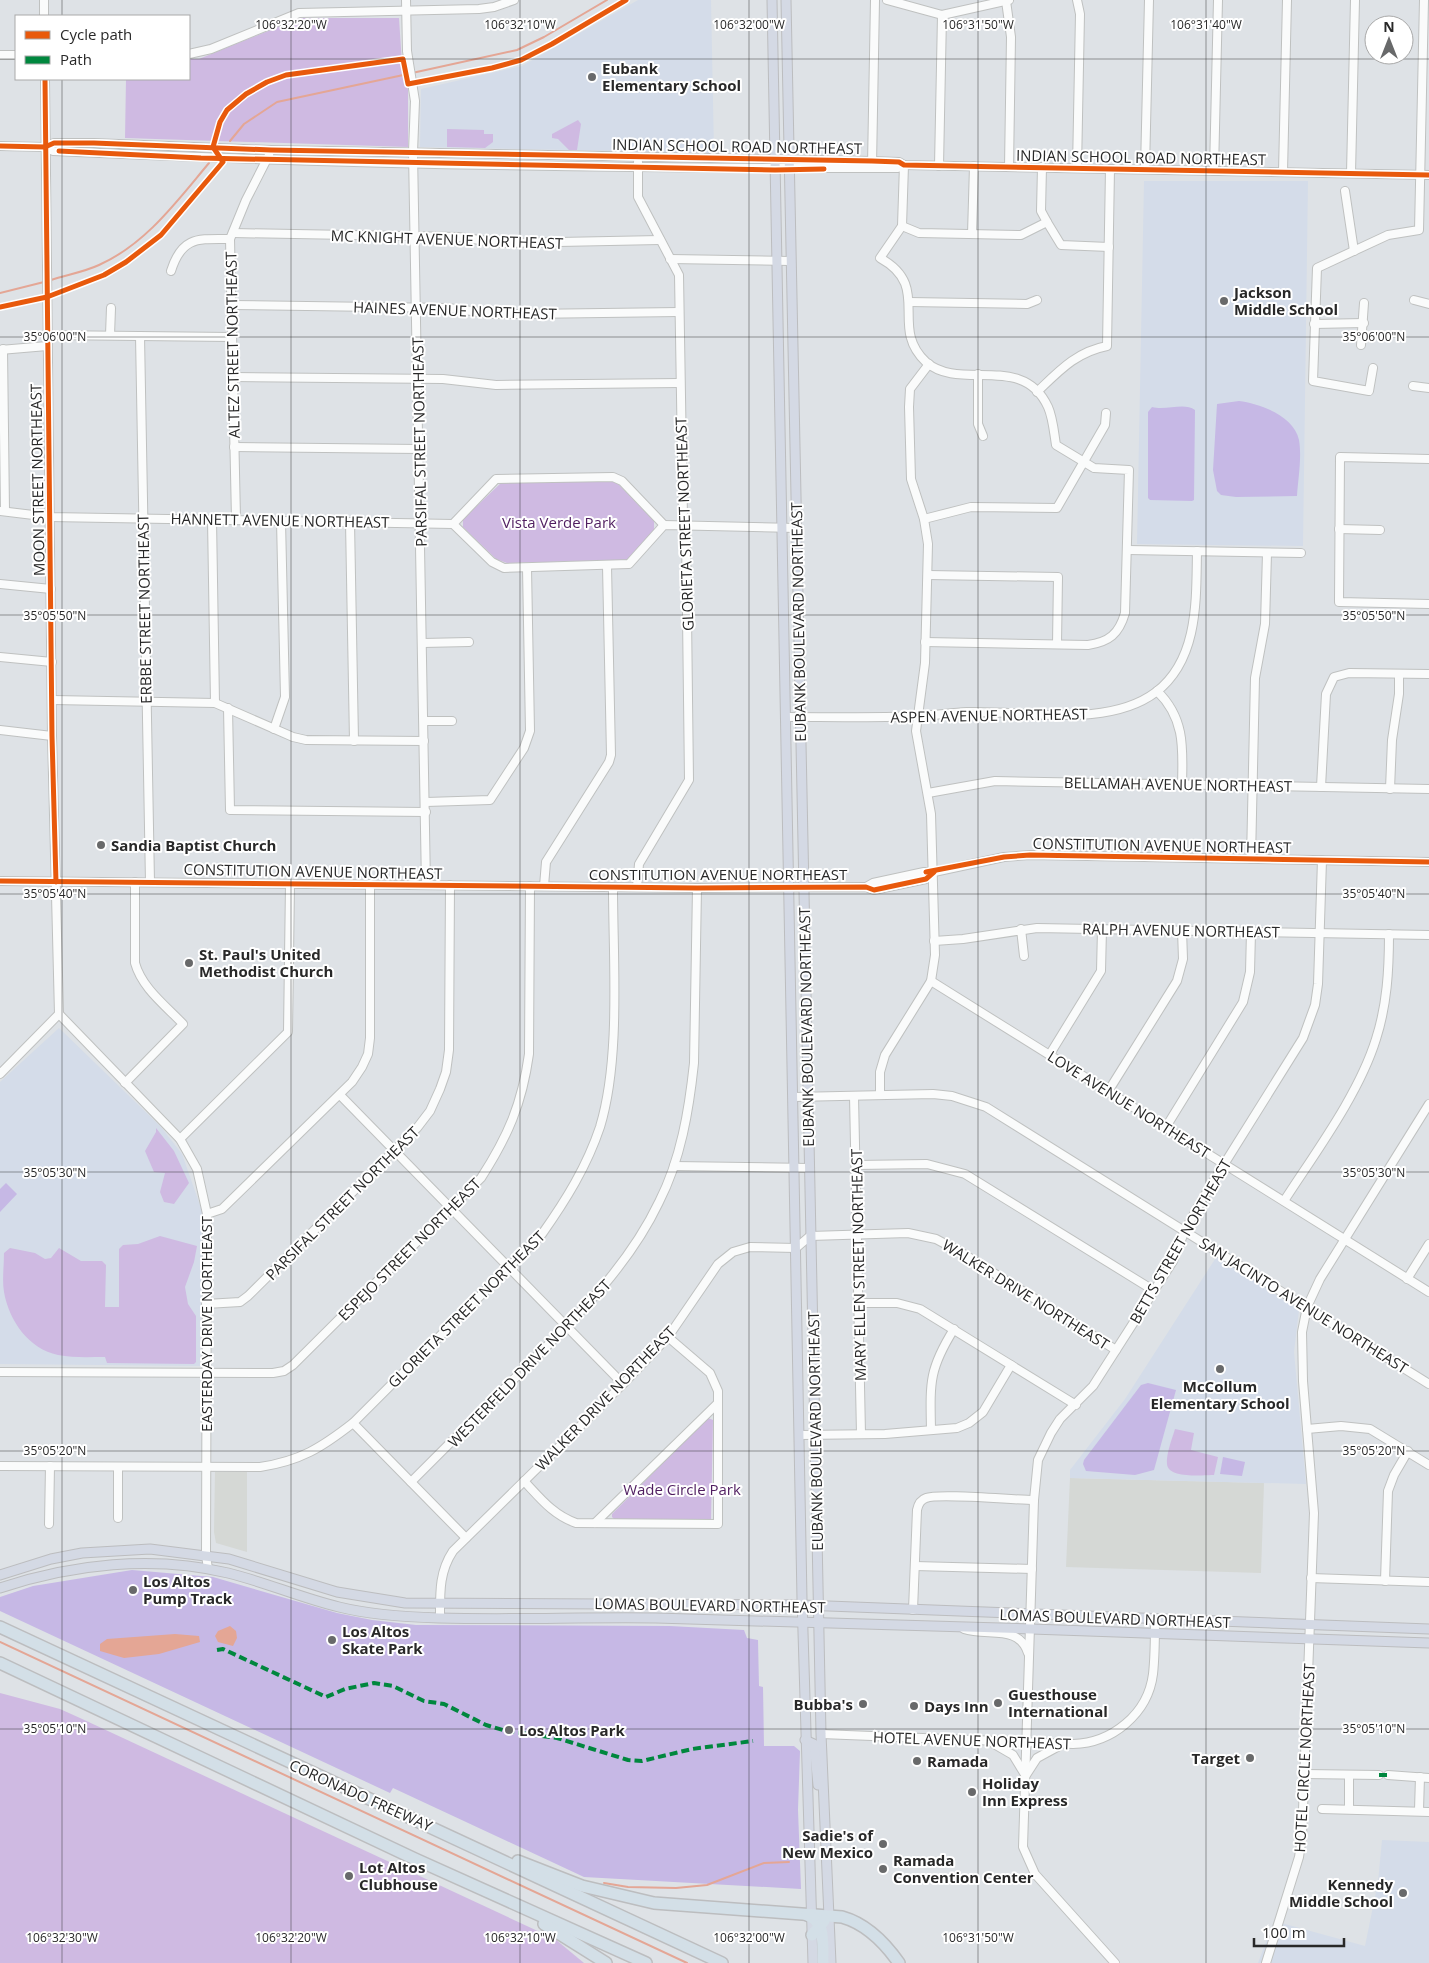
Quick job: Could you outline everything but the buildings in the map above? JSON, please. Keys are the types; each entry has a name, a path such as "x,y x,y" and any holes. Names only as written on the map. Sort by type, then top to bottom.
{"highway":[{"name":"CORONADO FREEWAY","path":"0,1627 722,1963"},
{"path":"0,1663 415,1859 646,1963"},
{"path":"438,1830 582,1886 625,1898 702,1908 821,1915 856,1922 884,1943 900,1963"},
{"path":"415,1859 547,1925 606,1963"},
{"path":"812,1936 821,1915"},
{"path":"821,1915 823,1963"}],"main road":[{"name":"EUBANK BOULEVARD NORTHEAST","path":"772,0 805,1740 821,1915 831,1963"},
{"name":"EUBANK BOULEVARD NORTHEAST","path":"786,0 818,1622 825,1811 821,1915"},
{"path":"773,70 787,70"},
{"path":"778,341 792,341"},
{"path":"780,424 794,423"},
{"path":"784,633 798,633"},
{"path":"787,794 801,794"},
{"path":"790,961 805,961"},
{"path":"798,1341 813,1341"},
{"name":"LOMAS BOULEVARD NORTHEAST","path":"0,1575 51,1559 119,1550 150,1549 206,1555 255,1566 337,1592 405,1603 802,1605 1429,1630"},
{"name":"LOMAS BOULEVARD NORTHEAST","path":"0,1588 54,1573 120,1564 149,1564 208,1569 370,1614 440,1618 617,1618 818,1622 1429,1643"},
{"path":"617,1618 630,1613 664,1613 667,1604"},
{"path":"805,1740 814,1744 817,1782 825,1811"},
{"path":"812,1936 814,1963"}],"street":[{"path":"44,0 44,15"},
{"name":"PARSIFAL STREET NORTHEAST","path":"406,0 409,65 415,101 415,237 426,885"},
{"path":"190,54 211,49 295,14 479,9 494,7 514,0"},
{"path":"872,164 875,0"},
{"path":"887,0 942,15 1007,0 1011,37 1009,167"},
{"path":"1077,0 1080,14 1077,168"},
{"path":"1145,170 1149,0"},
{"path":"1214,171 1218,0"},
{"path":"1284,172 1287,0"},
{"path":"1351,173 1355,0"},
{"path":"1419,230 1425,175 1424,0"},
{"path":"939,166 942,15"},
{"path":"0,55 15,55"},
{"name":"MOON STREET NORTHEAST","path":"45,80 52,736 59,1014"},
{"name":"INDIAN SCHOOL ROAD NORTHEAST","path":"0,146 45,147 54,143 94,143 271,150 775,160 788,164 872,164 898,162 904,165 939,166 1425,175"},
{"name":"INDIAN SCHOOL ROAD NORTHEAST","path":"45,147 53,151 268,159 775,170 788,164"},
{"name":"ALTEZ STREET NORTHEAST","path":"236,519 231,337 232,236 246,200 271,150"},
{"name":"GLORIETA STREET NORTHEAST","path":"638,158 638,197 670,260 680,275 680,383 684,526 686,533 690,780 639,864 638,887"},
{"path":"904,165 902,226 880,258 900,271 907,287 909,338 918,354 929,364 945,372 1003,374 1021,380 1037,392 1048,408 1056,445 1094,468 1129,470 1125,613 1116,633 1110,640 1101,643 1057,644 925,642"},
{"path":"972,234 974,166"},
{"path":"1042,167 1041,210 1061,245 1109,247"},
{"path":"1037,392 1071,359 1092,349 1107,346 1110,169"},
{"path":"1345,191 1354,251"},
{"path":"902,226 919,233 1021,235 1047,222"},
{"path":"1373,368 1369,391 1313,381 1317,268 1388,235 1429,230"},
{"name":"MC KNIGHT AVENUE NORTHEAST","path":"171,271 175,258 192,241 232,236 458,237 502,243 660,240"},
{"path":"670,260 790,261"},
{"path":"909,302 1027,304 1037,300"},
{"path":"1414,300 1429,304"},
{"path":"1361,344 1364,303"},
{"name":"HAINES AVENUE NORTHEAST","path":"231,306 417,307 448,308 495,314 679,312"},
{"path":"110,335 111,308"},
{"path":"1314,324 1364,323"},
{"path":"47,335 231,337"},
{"name":"ERBBE STREET NORTHEAST","path":"140,336 150,882"},
{"path":"3,511 1,350 48,346"},
{"path":"880,1095 880,1072 884,1055 931,981 934,941 934,872 928,793 917,746 917,716 925,642 928,544 924,519 911,479 910,389 929,364"},
{"path":"978,374 978,424 983,436"},
{"path":"233,377 443,378 496,385 680,383"},
{"path":"1414,386 1429,388"},
{"path":"924,519 971,507 1057,508 1106,425 1106,413"},
{"path":"234,447 419,449"},
{"path":"1429,459 1340,457 1339,602 1429,604"},
{"path":"664,525 629,564 527,568 499,567 453,524 496,479 612,477 622,481 664,525 796,528"},
{"name":"HANNETT AVENUE NORTHEAST","path":"3,511 50,517 142,517 453,524"},
{"path":"212,519 215,703"},
{"path":"274,729 285,697 281,521"},
{"path":"350,522 354,741"},
{"path":"1340,529 1380,530"},
{"path":"1128,550 1301,553"},
{"name":"ASPEN AVENUE NORTHEAST","path":"786,717 917,716 967,712 1103,713 1142,701 1157,691 1174,672 1184,655 1191,636 1197,589 1197,551"},
{"path":"1251,859 1255,678 1265,624 1267,553"},
{"path":"544,886 546,862 609,762 611,755 607,566"},
{"path":"426,802 490,800 524,748 530,731 527,568"},
{"path":"928,575 1058,577 1057,644"},
{"path":"0,584 51,589"},
{"path":"423,642 469,642"},
{"path":"0,657 52,662"},
{"path":"1321,787 1326,694 1334,677 1349,673 1429,674"},
{"path":"1390,789 1392,740 1399,694 1398,674"},
{"path":"1157,691 1170,705 1181,728 1183,741 1182,784"},
{"path":"53,700 215,703 274,729 306,740 424,742"},
{"path":"228,708 230,810 426,812"},
{"path":"424,721 452,722"},
{"path":"0,730 52,736"},
{"name":"BELLAMAH AVENUE NORTHEAST","path":"928,793 995,781 1429,790"},
{"name":"CONSTITUTION AVENUE NORTHEAST","path":"0,881 697,888 866,887 874,890 926,879 934,872 1004,857 1030,855 1429,862"},
{"name":"BETTS STREET NORTHEAST","path":"1030,1614 1034,1500 1038,1460 1043,1447 1060,1419 1093,1386 1116,1350 1177,1252 1185,1230 1303,1038 1314,1005 1318,984 1322,860"},
{"path":"126,1082 183,1024 143,982 137,973 134,963 135,882"},
{"path":"180,1139 288,1032 290,884"},
{"path":"207,1214 222,1209 340,1095 362,1067 368,1054 370,1038 370,884"},
{"name":"PARSIFAL STREET NORTHEAST","path":"206,1304 240,1302 248,1296 395,1152 430,1111 446,1072 449,1050 450,885"},
{"name":"ESPEJO STREET NORTHEAST","path":"0,1372 273,1374 284,1371 293,1365 481,1178 503,1144 518,1108 529,1054 530,886"},
{"name":"GLORIETA STREET NORTHEAST","path":"0,1466 260,1467 285,1463 309,1454 328,1443 353,1423 542,1234 566,1199 584,1166 600,1126 611,1065 613,887"},
{"name":"WESTERFELD DRIVE NORTHEAST","path":"411,1482 610,1281 630,1253 660,1200 674,1166 684,1131 694,1063 697,888"},
{"path":"1020,929 1024,956"},
{"name":"RALPH AVENUE NORTHEAST","path":"934,941 963,939 1020,929 1429,935"},
{"path":"1050,1054 1100,971 1102,929"},
{"path":"1109,1090 1177,981 1183,959 1182,930"},
{"path":"1166,1127 1243,1002 1250,972 1251,932"},
{"path":"1284,1201 1339,1112 1368,1060 1376,1040 1386,994 1389,934"},
{"name":"LOVE AVENUE NORTHEAST","path":"931,981 1109,1090 1224,1165 1429,1292"},
{"path":"0,1074 59,1014"},
{"name":"EASTERDAY DRIVE NORTHEAST","path":"59,1014 180,1139 197,1169 207,1214 206,1555 208,1569"},
{"path":"340,1095 623,1384"},
{"name":"MARY ELLEN STREET NORTHEAST","path":"854,1096 861,1434"},
{"name":"SAN JACINTO AVENUE NORTHEAST","path":"794,1097 952,1096 986,1107 1429,1384"},
{"name":"HOTEL CIRCLE NORTHEAST","path":"1266,1963 1301,1851 1314,1513 1301,1349 1307,1307 1320,1279 1429,1104"},
{"path":"856,1165 927,1164 965,1174 1153,1290"},
{"path":"674,1166 809,1168"},
{"name":"WALKER DRIVE NORTHEAST","path":"810,1236 908,1234 936,1239 962,1252 1116,1350"},
{"path":"796,1248 810,1236"},
{"path":"1407,1279 1429,1244"},
{"name":"WALKER DRIVE NORTHEAST","path":"440,1618 441,1580 445,1564 453,1551 623,1384 668,1337 718,1264 733,1252 750,1247 796,1248"},
{"path":"859,1303 883,1302 907,1305 930,1314 1076,1405"},
{"path":"931,1429 932,1376 936,1359 954,1329"},
{"path":"524,1481 561,1518 576,1523 718,1524 718,1390 710,1373 668,1337"},
{"path":"800,1435 861,1434 956,1428 976,1418 983,1412 1012,1365"},
{"path":"595,1523 717,1404"},
{"path":"353,1423 466,1538"},
{"path":"1308,1429 1341,1426 1370,1429 1429,1464"},
{"path":"1385,1581 1388,1490 1394,1475 1408,1451"},
{"path":"49,1524 50,1466"},
{"path":"118,1467 118,1518"},
{"path":"913,1610 917,1510 922,1500 930,1497 942,1497 1034,1500"},
{"path":"915,1566 1032,1569"},
{"path":"1311,1578 1429,1582"},
{"path":"1030,1614 1022,1834 1028,1862 1042,1882 1115,1963"},
{"name":"HOTEL AVENUE NORTHEAST","path":"821,1734 1064,1744 1082,1744 1102,1738 1118,1730 1135,1714 1146,1698 1152,1680 1155,1620"},
{"path":"956,1626 976,1632 1016,1636 1025,1645 1029,1661"},
{"path":"987,1741 1012,1754 1020,1764 1025,1777"},
{"path":"1025,1777 1041,1754 1064,1744"},
{"path":"1305,1774 1379,1775"},
{"path":"1349,1775 1349,1808"},
{"path":"1388,1775 1429,1778"},
{"path":"1419,1810 1420,1777"},
{"path":"1322,1809 1349,1808 1429,1812"}],"shaded area":[{"name":"Eubank Elementary School","path":"638,0 711,0 714,153 420,147 421,89 522,66"},
{"name":"Jackson Middle School","path":"1144,181 1308,181 1303,546 1137,544"},
{"path":"1239,401 1266,408 1284,418 1296,432 1299,440 1300,454 1297,496 1236,497 1221,495 1217,491 1213,470 1217,404"},
{"path":"1152,407 1186,407 1195,410 1194,500 1192,501 1150,500 1148,498 1148,412"},
{"path":"59,1028 161,1127 182,1154 202,1211 200,1366 0,1364 0,1082"},
{"path":"6,1183 17,1194 0,1212 0,1189"},
{"name":"McCollum Elementary School","path":"1217,1256 1299,1310 1294,1352 1306,1484 1070,1478 1070,1470 1125,1399"},
{"path":"1148,1383 1176,1390 1154,1470 1135,1475 1086,1471 1083,1464 1084,1460 1141,1385"},
{"path":"1223,1457 1245,1462 1242,1476 1220,1474"},
{"path":"215,1472 247,1472 247,1552 216,1543 214,1532"},
{"path":"1070,1478 1264,1483 1261,1573 1066,1567"},
{"name":"Los Altos Park","path":"132,1570 213,1577 337,1613 372,1620 416,1625 670,1626 744,1630 747,1638 758,1640 759,1686 763,1687 764,1746 794,1746 800,1751 798,1810 801,1889 584,1877 393,1788 390,1793 0,1611 0,1597 33,1586"},
{"path":"230,1626 236,1631 237,1638 233,1646 218,1642 215,1636 218,1631"},
{"path":"175,1634 199,1636 200,1642 159,1654 124,1658 100,1651 100,1644 107,1639"},
{"name":"Kennedy Middle School","path":"1382,1840 1429,1842 1429,1963 1258,1963 1274,1921 1365,1946 1378,1882"}],"green space":[{"path":"300,18 399,18 402,64 408,90 408,147 125,138 126,80 190,80 190,59 199,59"},
{"path":"578,120 581,124 577,150 569,150 558,139 552,138 552,134"},
{"path":"447,129 484,130 484,134 493,134 493,142 485,148 447,147"},
{"name":"Vista Verde Park","path":"611,481 618,484 654,521 654,530 627,560 507,563 496,559 463,527 463,519 502,482"},
{"path":"156,1128 174,1151 189,1183 174,1204 164,1202 160,1192 165,1173 154,1172 145,1151 156,1132"},
{"path":"160,1236 197,1246 194,1262 185,1287 188,1304 196,1316 196,1362 194,1364 107,1363 105,1357 58,1355 38,1347 29,1340 10,1313 3,1287 3,1278 4,1253 10,1248 35,1253 45,1259 51,1258 59,1248 81,1261 102,1261 106,1265 105,1307 119,1307 119,1249 123,1245 138,1244"},
{"name":"Wade Circle Park","path":"708,1418 713,1420 711,1519 707,1521 615,1520 612,1514"},
{"path":"1175,1429 1194,1433 1191,1450 1218,1457 1214,1475 1187,1475 1173,1472 1169,1469 1167,1456"},
{"path":"0,1693 60,1709 80,1718 555,1939 584,1963 0,1963"}],"waterway":[{"path":"412,73 517,50 544,37 607,0"},
{"path":"230,141 244,124 277,102 408,74"},
{"path":"51,280 99,265 132,246 173,206 209,163"},
{"path":"0,293 44,282"},
{"path":"0,1642 687,1963"},
{"path":"604,1883 628,1887 676,1888 707,1885 764,1863 789,1862"}],"marked path":[{"path":"217,1650 223,1649 326,1697 345,1689 374,1683 393,1686 424,1701 444,1704 486,1725 506,1731 557,1738 628,1760 642,1761 692,1749 753,1741"},
{"path":"1379,1775 1388,1775"}],"cycle path":[{"path":"0,307 47,297 104,275 126,262 161,235 223,162 213,147 220,122 227,110 246,94 267,82 286,75 403,59 408,84 492,68 521,60 626,0"},
{"path":"45,80 52,736 56,882"},
{"path":"0,146 45,147 54,143 94,143 271,150 872,161 899,162 904,165 1429,175"},
{"path":"59,151 201,158 775,170 824,169"},
{"path":"926,872 1004,857 1030,855 1429,862"},
{"path":"0,881 697,888 866,887 874,890 926,879 934,872"}],"place":[{"name":"Eubank Elementary School","path":"592,77"},
{"name":"Jackson Middle School","path":"1224,301"},
{"name":"Sandia Baptist Church","path":"101,845"},
{"name":"St. Paul's United Methodist Church","path":"189,963"},
{"name":"McCollum Elementary School","path":"1220,1369"},
{"name":"Los Altos Pump Track","path":"133,1590"},
{"name":"Los Altos Skate Park","path":"332,1640"},
{"name":"Guesthouse International","path":"998,1703"},
{"name":"Bubba's","path":"863,1704"},
{"name":"Days Inn","path":"914,1706"},
{"name":"Los Altos Park","path":"509,1730"},
{"name":"Target","path":"1250,1758"},
{"name":"Ramada","path":"917,1761"},
{"name":"Holiday Inn Express","path":"972,1792"},
{"name":"Sadie's of New Mexico","path":"883,1844"},
{"name":"Ramada Convention Center","path":"883,1869"},
{"name":"Lot Altos Clubhouse","path":"349,1876"},
{"name":"Kennedy Middle School","path":"1403,1893"}]}
